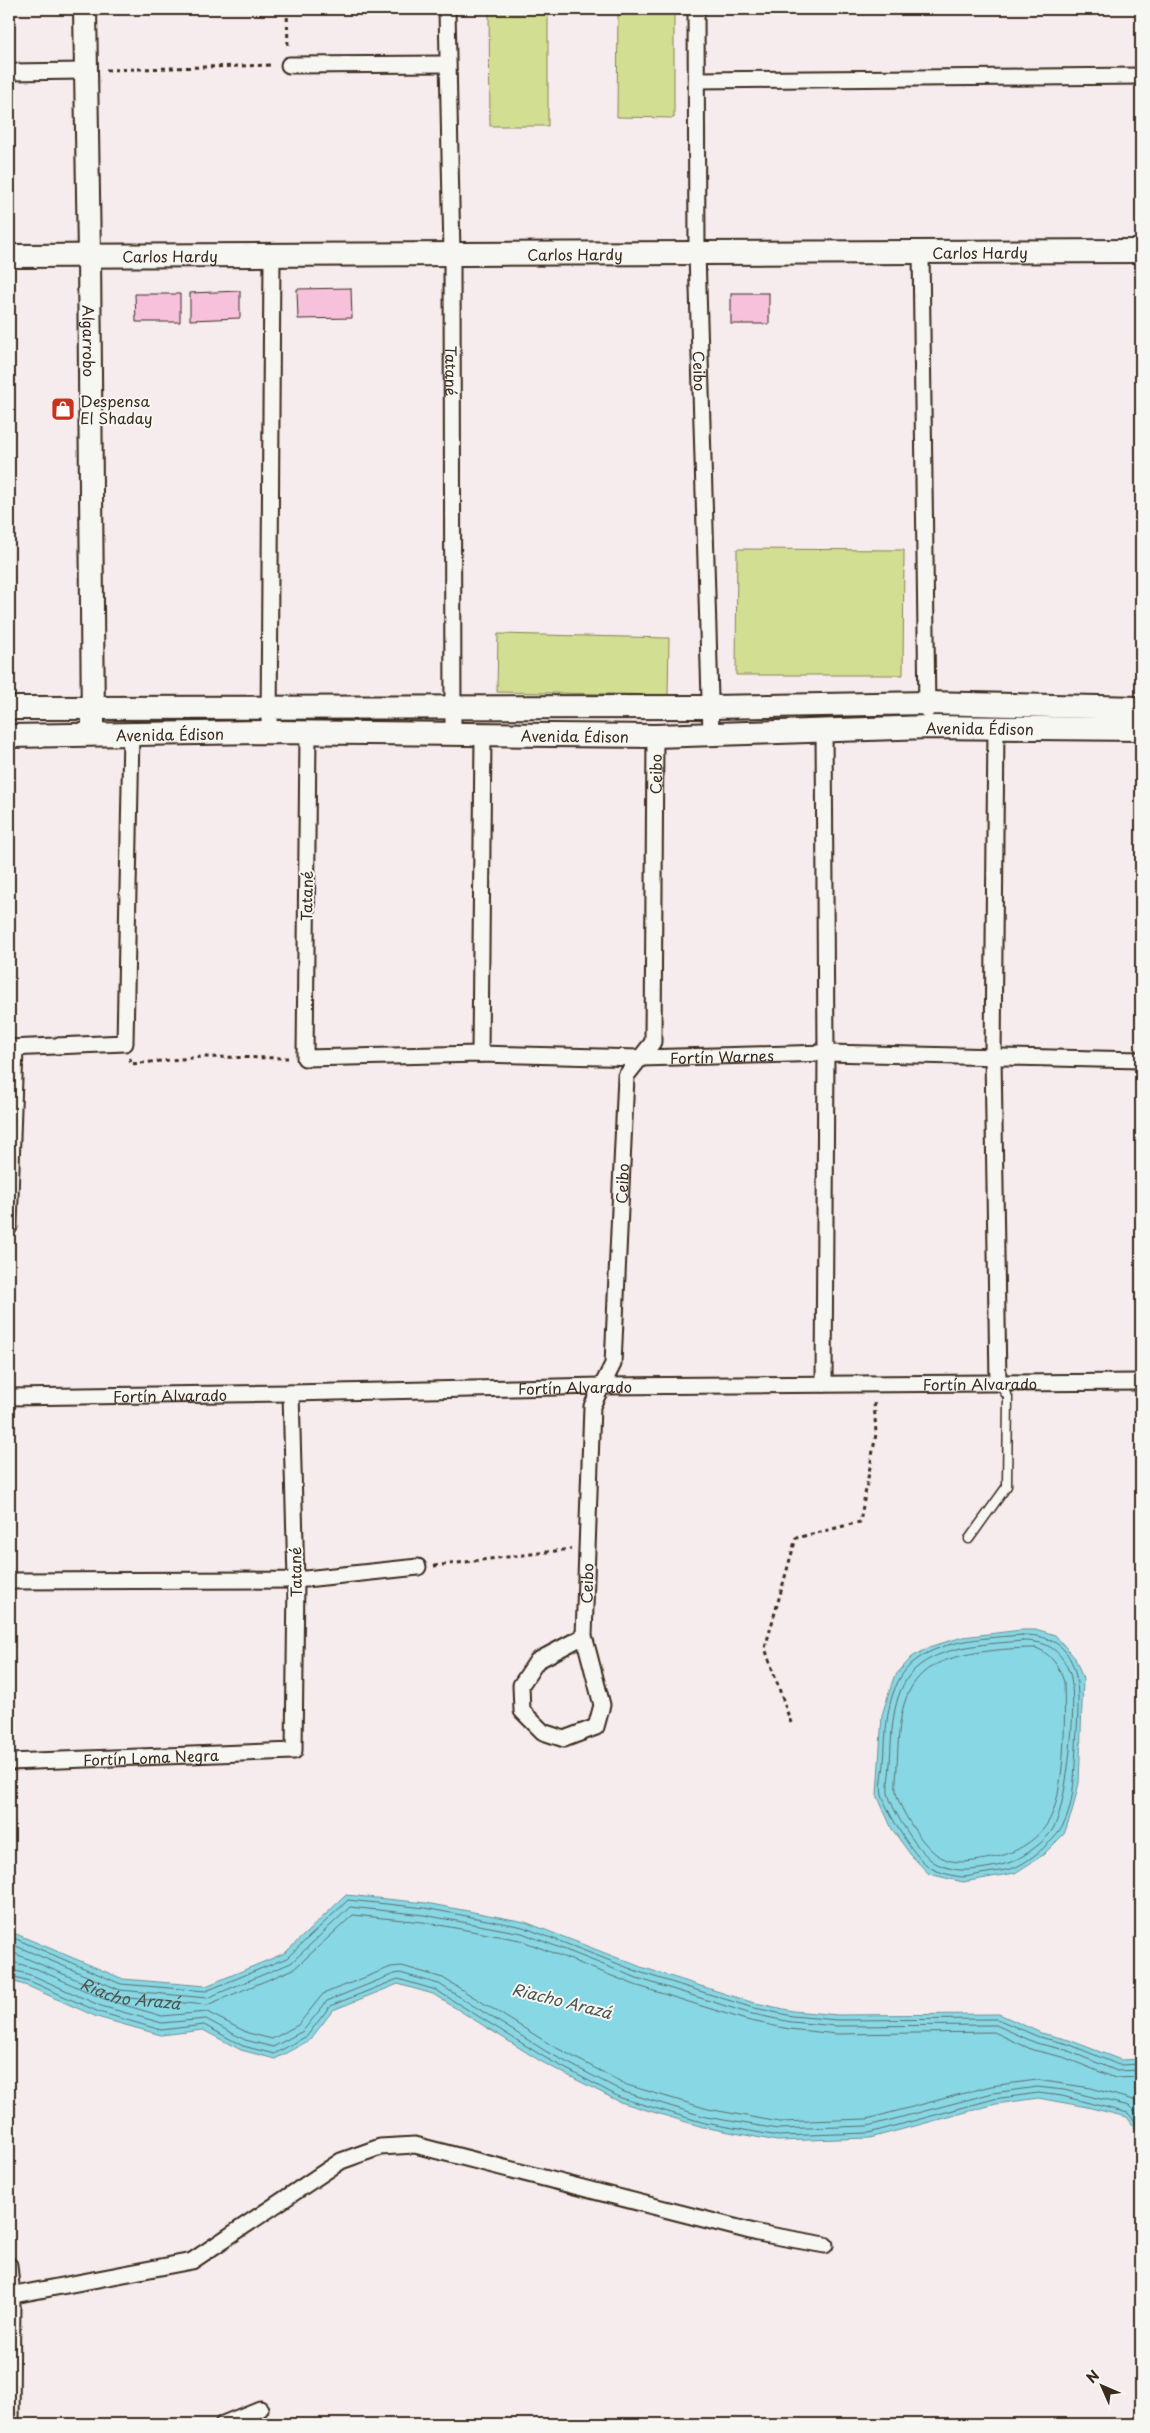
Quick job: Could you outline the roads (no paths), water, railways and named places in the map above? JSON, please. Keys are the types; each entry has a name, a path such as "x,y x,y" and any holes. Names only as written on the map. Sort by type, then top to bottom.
{"main road":[{"name":"Algarrobo","path":"85,9 93,734"},
{"name":"Carlos Hardy","path":"9,256 1141,251"},
{"name":"Avenida Édison","path":"9,708 92,710 270,707 710,707 927,703 1141,708"},
{"name":"Avenida Édison","path":"9,736 268,732 483,736 655,736 928,726 1141,729"}],"street":[{"name":"Tatané","path":"448,9 447,64 452,254 454,734"},
{"name":"Ceibo","path":"696,9 697,253 711,733"},
{"path":"289,65 447,64"},
{"path":"9,72 85,71"},
{"path":"697,80 1141,76"},
{"path":"921,252 928,726"},
{"path":"268,732 270,707 272,255"},
{"path":"996,726 992,1055 998,1383"},
{"path":"824,730 826,1053 824,1384"},
{"name":"Tatané","path":"305,1058 308,733"},
{"path":"9,1227 12,1048 125,1043 131,734"},
{"path":"480,1054 483,736"},
{"name":"Ceibo","path":"584,1636 537,1661 521,1685 522,1711 543,1732 564,1739 596,1726 602,1705 584,1636 592,1406 600,1386 614,1364 626,1076 653,1042 655,736"},
{"name":"Fortín Warnes","path":"305,1058 480,1054 640,1058 826,1053 992,1055 1141,1060"},
{"name":"Fortín Alvarado","path":"9,1397 600,1386 1141,1382"},
{"name":"Tatané","path":"291,1393 296,1580 294,1751"},
{"path":"9,1581 296,1580 418,1567"},
{"name":"Fortín Loma Negra","path":"9,1762 294,1751"},
{"path":"10,2296 192,2261 341,2161 380,2147 415,2145 758,2233 825,2245"},
{"path":"9,2265 11,2424"},
{"path":"223,2424 260,2409"}],"lane":[{"path":"970,1539 1007,1486 1008,1397 998,1383"}],"water":[{"path":"1021,1630 1039,1630 1055,1635 1075,1658 1083,1679 1079,1783 1064,1834 1043,1855 1015,1873 963,1882 929,1874 910,1854 892,1829 877,1795 882,1715 894,1677 912,1657 932,1646 963,1637"},
{"name":"Riacho Arazá","path":"346,1895 426,1903 525,1922 641,1967 751,2002 793,2011 838,2015 999,2014 1041,2033 1069,2040 1121,2060 1141,2059 1141,2136 1127,2117 1038,2098 996,2104 870,2138 777,2141 703,2127 620,2102 542,2062 433,1994 398,1984 333,2010 310,2040 275,2059 241,2050 203,2030 161,2035 97,2017 30,1987 9,1980 9,1931 123,1979 206,1986 285,1953"}],"place":[{"name":"Despensa El Shaday","path":"63,409"}]}
